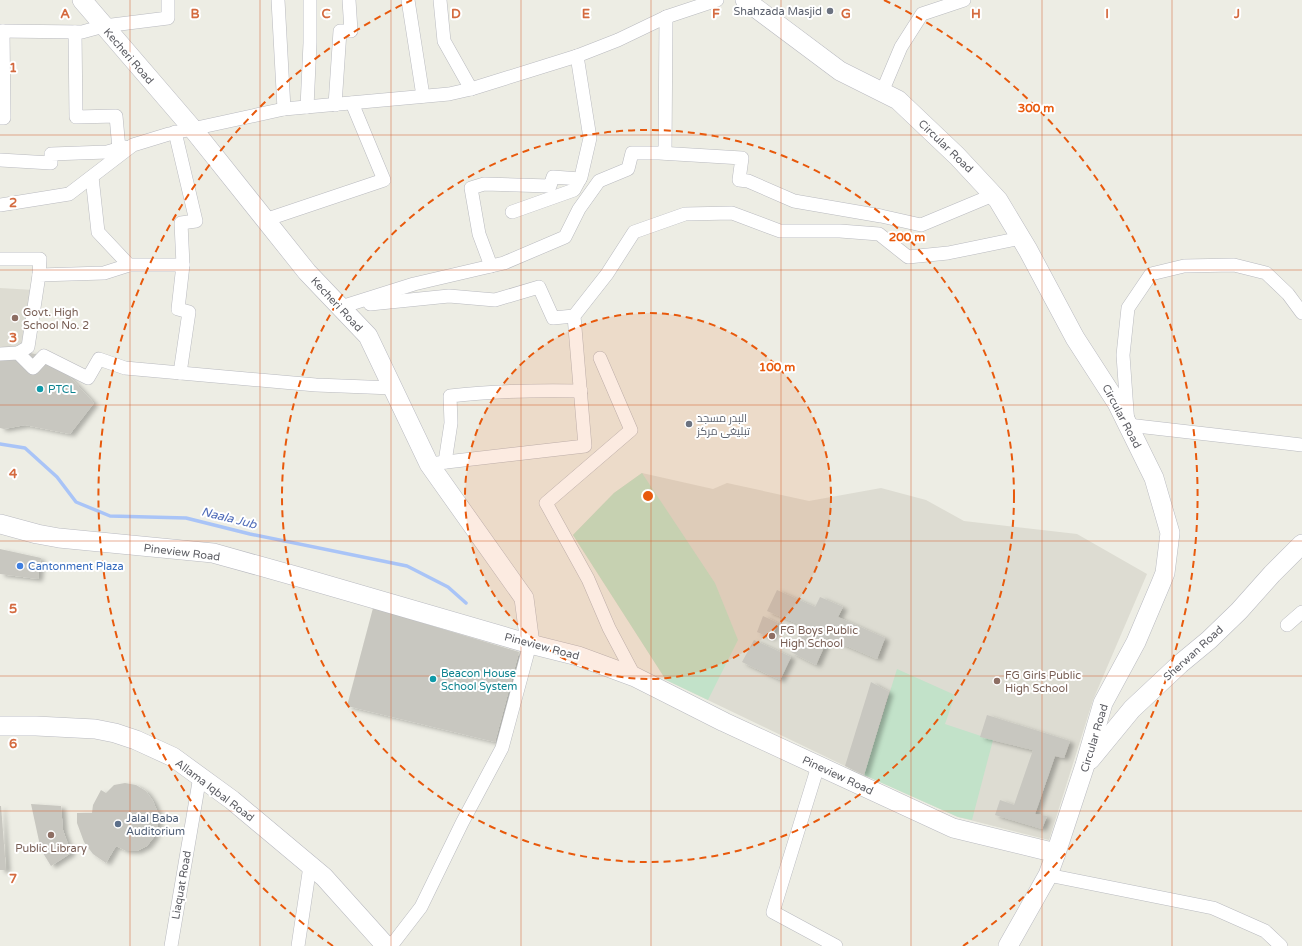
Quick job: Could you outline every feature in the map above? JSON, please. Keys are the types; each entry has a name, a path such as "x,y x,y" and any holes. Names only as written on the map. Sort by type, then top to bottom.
{"street":[{"name":"Kecheri Road","path":"82,0 104,26 184,130 265,220 307,272 368,336 393,388 437,463 524,598 530,644"},
{"path":"0,118 4,118 2,31 82,32 104,26 168,18 168,0"},
{"path":"278,0 284,109"},
{"path":"307,107 310,43 310,0"},
{"path":"335,105 340,31 351,31 349,0"},
{"path":"408,0 423,96"},
{"path":"440,0 444,41 471,89"},
{"path":"0,160 51,163 51,154 107,152 184,130 284,109 449,94 471,89 577,56 618,40 666,17 717,0"},
{"name":"Circular Road","path":"745,0 840,71 898,100 957,156 998,200 1021,238 1075,338 1117,403 1154,478 1170,532 1165,573 1162,583 1136,642 1103,703 1086,765 1048,875 1008,946"},
{"path":"882,92 901,47 922,14 964,0"},
{"path":"665,153 666,17"},
{"path":"75,32 76,117 116,116 118,149"},
{"path":"512,212 574,190 580,179 590,138 577,56"},
{"path":"265,220 384,180 352,103"},
{"path":"180,373 189,312 178,309 183,265 181,222 196,221 184,130"},
{"path":"0,205 69,194 133,145"},
{"path":"341,307 414,284 504,263 566,237 579,209 599,181 628,169 632,153 665,153 742,158 739,180 748,180 794,201 881,216 921,225 993,195"},
{"path":"92,177 98,232 129,265"},
{"path":"491,266 479,234 471,188 484,184 550,186 552,177 580,179"},
{"path":"581,391 534,390 480,392 450,396 451,423 437,463 585,446 581,391 574,316 607,274 634,232 685,214 732,213 780,231 840,231 879,234 908,257 948,253 1021,238"},
{"path":"0,259 40,259 28,347 18,353 0,354"},
{"path":"39,275 104,273 129,265 183,265"},
{"path":"1302,314 1288,294 1266,273 1234,265 1184,266 1151,274 1128,308 1123,355 1128,425 1302,445"},
{"path":"341,307 449,296 495,300 539,287 553,318 574,316"},
{"path":"18,353 33,368 44,356 88,378 99,358 125,368 316,385 393,388"},
{"path":"600,358 631,430 546,503 588,579 610,628 635,677"},
{"name":"Pineview Road","path":"0,524 59,538 213,554 299,577 530,644 578,656 635,677 724,722 953,828 1056,853"},
{"name":"Sherwan Road","path":"1086,765 1132,709 1239,611 1272,574 1302,544"},
{"path":"1287,624 1302,612"},
{"path":"391,946 421,907 462,823 502,748 530,644"},
{"name":"Allama Iqbal Road","path":"0,726 87,728 115,732 173,757 232,800 324,878 386,946"},
{"path":"818,766 773,912 836,946"},
{"name":"Liaquat Road","path":"171,946 200,776"},
{"path":"298,946 310,866"},
{"path":"1048,875 1213,908 1266,931 1281,946"}],"shaded area":[{"name":"Govt. High School No. 2","path":"0,288 34,290 26,347 0,348"},
{"path":"642,473 713,489 727,483 809,501 881,488 926,500 964,521 1077,534 1147,574 1093,700 1049,840 958,817 845,766 666,680 573,535 614,493"}],"green space":[{"path":"642,473 715,583 738,640 708,700 666,680 573,535 614,493"},
{"path":"897,669 955,695 945,724 993,740 972,820 958,817 864,775"}],"building":[{"name":"PTCL","path":"0,348 45,356 67,374 94,403 70,434 25,425 4,429 0,428"},
{"name":"Cantonment Plaza","path":"0,549 41,558 38,579 0,574"},
{"path":"777,590 815,607 820,597 843,607 838,617 885,638 877,659 828,638 816,665 791,652 803,626 767,611"},
{"name":"Beacon House School System","path":"373,608 519,652 495,742 347,706"},
{"path":"763,616 778,623 771,638 757,632"},
{"path":"754,640 791,657 780,680 742,662"},
{"path":"871,682 889,692 864,775 845,766"},
{"path":"987,715 1070,741 1064,758 1055,756 1035,814 1047,816 1042,829 995,815 1000,800 1014,805 1033,750 980,737"},
{"name":"Jalal Baba Auditorium","path":"125,783 136,785 146,791 153,801 158,813 158,826 154,837 147,846 137,851 126,851 116,846 106,863 93,854 84,842 77,823 77,813 92,813 93,805 101,790 106,793 114,785"},
{"name":"Public Library","path":"31,804 61,806 63,830 71,853 51,866 43,853 39,841"},
{"path":"1,806 6,870 0,870"}],"waterway":[{"name":"Naala Jub","path":"0,444 25,448 57,477 76,502 110,516 186,518 250,534 407,566 448,587 466,603"}],"place":[{"name":"Shahzada Masjid","path":"830,11"},
{"name":"Govt. High School No. 2","path":"15,318"},
{"name":"PTCL","path":"40,389"},
{"name":"البدر مسجد تبلیغی مرکز","path":"689,424"},
{"name":"Cantonment Plaza","path":"20,566"},
{"name":"FG Boys Public High School","path":"772,636"},
{"name":"Beacon House School System","path":"433,679"},
{"name":"FG Girls Public High School","path":"997,681"},
{"name":"Jalal Baba Auditorium","path":"118,824"},
{"name":"Public Library","path":"51,835"}]}
